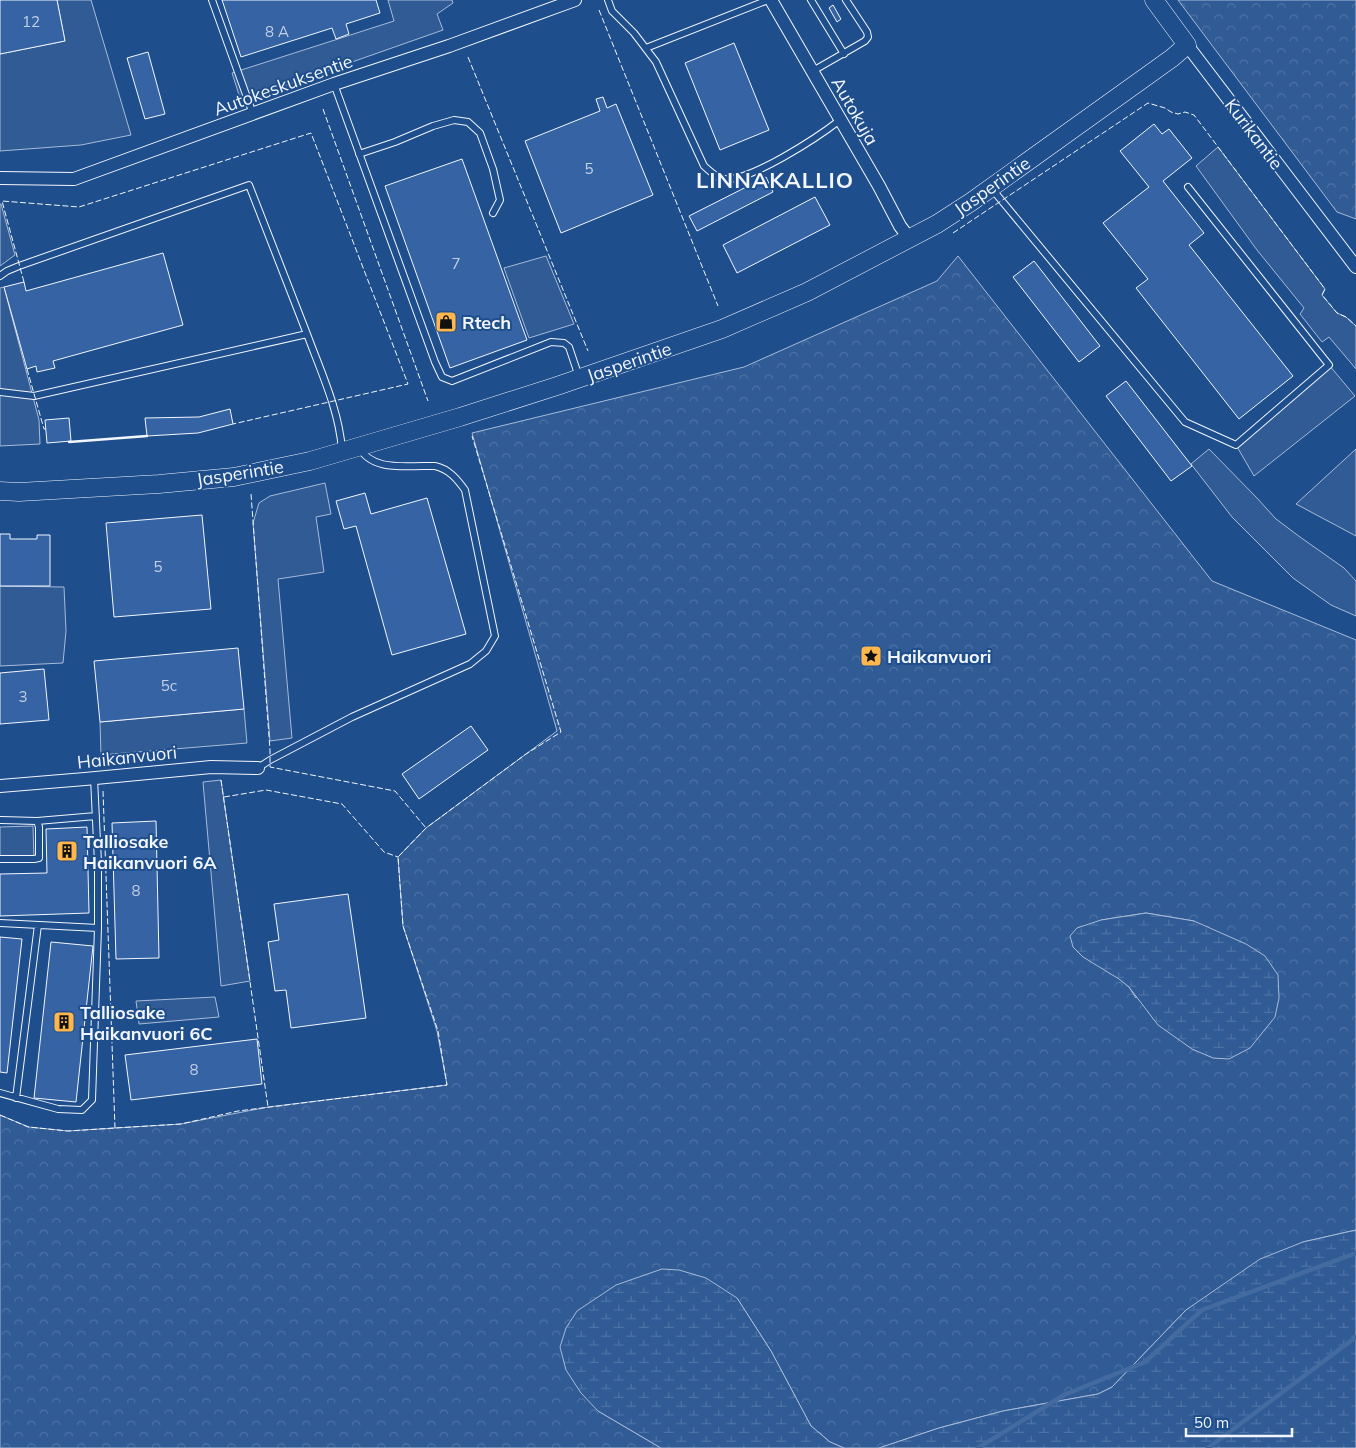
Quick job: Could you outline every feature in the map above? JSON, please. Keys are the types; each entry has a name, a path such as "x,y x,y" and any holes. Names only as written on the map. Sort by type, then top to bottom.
{"main road":[{"name":"Kurikantie","path":"1154,0 1187,45"},
{"name":"Jasperintie","path":"0,491 19,492 150,485 234,477 310,461 580,379 722,329 807,292 937,224 991,188 1172,58 1187,45"}],"street":[{"name":"Autokeskuksentie","path":"0,178 74,179 334,84 449,46 575,0"},
{"name":"Autokuja","path":"769,0 879,186 900,226 909,238"},
{"name":"Kurikantie","path":"1187,45 1356,267"},
{"name":"Haikanvuori","path":"0,786 211,767 258,768"}],"lane":[{"path":"212,0 253,114"},
{"path":"608,0 612,11 634,33 656,62 704,166 714,175 723,179 739,177 763,168 814,139 840,120"},
{"path":"646,48 769,0"},
{"path":"811,0 844,54"},
{"path":"812,72 865,42 868,37 867,32 846,0"},
{"path":"334,84 442,377 452,381 551,342 564,343 568,347 580,379"},
{"path":"359,154 395,142 433,126 454,120 468,122 480,133 493,169 500,200 493,213"},
{"path":"0,276 19,266 249,185 332,401 341,434 351,448 381,465 435,466 449,472 465,490 495,636 486,651 470,664 352,717 258,768"},
{"path":"991,188 1185,422 1236,445 1329,365 1188,187"},
{"path":"0,392 34,396 307,334"},
{"path":"0,1093 58,1109 82,1110 92,1100 98,928 98,863 94,778"},
{"path":"1,820 37,821 96,816"},
{"path":"0,859 39,858 39,827 37,821"},
{"path":"0,923 98,928"},
{"path":"16,1098 38,925"}],"green space":[{"path":"1178,0 1356,0 1356,219 1337,212"},
{"path":"958,256 1212,581 1356,640 1356,1230 1303,1242 1186,1310 1112,1387 1098,1394 1003,1411 939,1428 879,1448 844,1448 830,1442 811,1426 771,1351 737,1298 598,1411 661,1448 0,1448 0,1115 29,1127 68,1131 181,1124 268,1107 447,1085 437,1031 403,926 398,857 426,828 557,731 472,433 744,367 937,281","holes":["1146,913 1194,921 1136,998 1129,987 1119,979 1101,920"]},
{"path":"1146,913 1194,921 1246,944 1265,956 1278,975 1279,998 1275,1017 1250,1048 1229,1059 1213,1058 1192,1049 1158,1025 1129,987 1083,957 1073,947 1070,936 1077,928 1101,920"},
{"path":"1356,1230 1356,1448 879,1448 939,1428 1003,1411 1098,1394 1112,1387 1186,1310 1260,1259 1303,1242"},
{"path":"662,1269 679,1270 706,1278 737,1298 771,1351 811,1426 830,1442 844,1448 661,1448 598,1411 581,1393 566,1370 560,1347 566,1328 577,1311 616,1285"}],"shaded area":[{"path":"57,0 91,0 131,135 81,145 0,151 0,54 65,41"},
{"path":"388,0 452,0 453,3 437,14 443,30 241,101 232,73 394,21"},
{"path":"1218,147 1325,289 1322,295 1337,313 1346,317 1356,326 1356,369 1329,337 1322,342 1300,314 1304,308 1257,250 1196,166"},
{"path":"0,204 15,255 0,266"},
{"path":"546,256 574,324 529,338 504,268"},
{"path":"4,287 39,420 40,444 0,446 0,288"},
{"path":"1329,365 1355,396 1254,476 1236,445"},
{"path":"1209,449 1276,519 1344,568 1356,581 1356,616 1331,605 1293,578 1232,517 1191,464"},
{"path":"1356,449 1356,536 1296,504"},
{"path":"325,483 331,514 316,517 324,572 278,579 292,738 270,741 253,523 259,503 270,496"},
{"path":"0,586 64,587 66,631 63,663 0,666"},
{"path":"244,709 247,743 101,755 100,722"},
{"path":"221,780 250,981 221,986 203,782"},
{"path":"33,826 34,859 0,859 0,827"},
{"path":"215,997 219,1017 139,1024 136,1001"}],"building":[{"path":"0,0 57,0 65,41 0,54"},
{"path":"222,0 376,0 380,13 346,24 349,34 336,39 332,28 241,57"},
{"path":"833,5 841,19 837,22 829,8"},
{"path":"734,43 769,130 720,150 685,63"},
{"path":"148,52 165,114 145,119 127,58"},
{"path":"603,97 607,108 616,104 653,195 561,233 525,141 600,111 596,99"},
{"path":"1154,124 1162,134 1169,129 1192,158 1163,181 1204,233 1189,245 1293,376 1239,419 1136,288 1148,279 1103,223 1149,187 1120,151"},
{"path":"462,159 527,340 450,368 385,186"},
{"path":"766,177 773,192 697,231 689,216"},
{"path":"815,197 830,225 737,273 723,245"},
{"path":"163,253 183,325 53,361 55,368 37,372 36,366 27,369 4,287 24,282 26,291"},
{"path":"1034,261 1100,346 1079,362 1013,277"},
{"path":"1126,381 1192,466 1171,481 1106,396"},
{"path":"230,409 233,424 198,433 147,436 145,418 199,417"},
{"path":"69,418 71,441 47,443 45,420"},
{"path":"365,493 371,514 427,498 466,634 392,655 356,526 344,529 336,501"},
{"path":"202,515 211,609 114,617 106,523"},
{"path":"0,534 10,534 10,539 37,539 37,535 50,535 50,586 0,586"},
{"path":"238,648 244,709 100,722 94,661"},
{"path":"44,669 49,720 0,724 0,673"},
{"path":"471,726 488,750 419,799 402,774"},
{"path":"156,821 159,958 116,959 112,823"},
{"name":"Talliosake Haikanvuori 6A","path":"87,827 89,913 0,916 0,874 47,873 46,829"},
{"path":"348,894 366,1018 291,1028 286,990 275,991 268,942 279,940 274,904"},
{"path":"0,937 22,939 7,1073 0,1072"},
{"name":"Talliosake Haikanvuori 6C","path":"51,942 93,946 76,1102 34,1098"},
{"path":"257,1039 262,1084 131,1100 125,1055"}],"waterway":[{"path":"978,1448 1064,1395 1145,1362 1202,1310 1356,1253"},
{"path":"1208,1448 1356,1337"}],"fence":[{"path":"599,10 718,306"},
{"path":"468,57 588,351"},
{"path":"953,233 1148,103 1178,114 1185,112 1194,115 1325,289 1322,295 1337,313 1346,317 1356,326"},
{"path":"323,109 428,401"},
{"path":"24,282 2,201 79,207 311,133 408,384 233,424"},
{"path":"27,369 44,429 46,429"},
{"path":"0,1115 28,1127 68,1131 181,1124 238,1111 447,1085 438,1031 403,926 398,857 426,828 526,754 561,732 472,436"},
{"path":"251,494 270,767 395,791 426,828"},
{"path":"221,780 268,1107"},
{"path":"224,797 266,790 342,804 384,852 398,857"},
{"path":"103,791 115,1128"}],"wall":[{"path":"69,442 147,436"}],"place":[{"name":"Rtech","path":"446,322"},
{"name":"Haikanvuori","path":"871,656"},
{"name":"Talliosake Haikanvuori 6A","path":"67,851"},
{"name":"Talliosake Haikanvuori 6C","path":"64,1022"}],"district":[{"name":"LINNAKALLIO","path":"775,180"}]}
